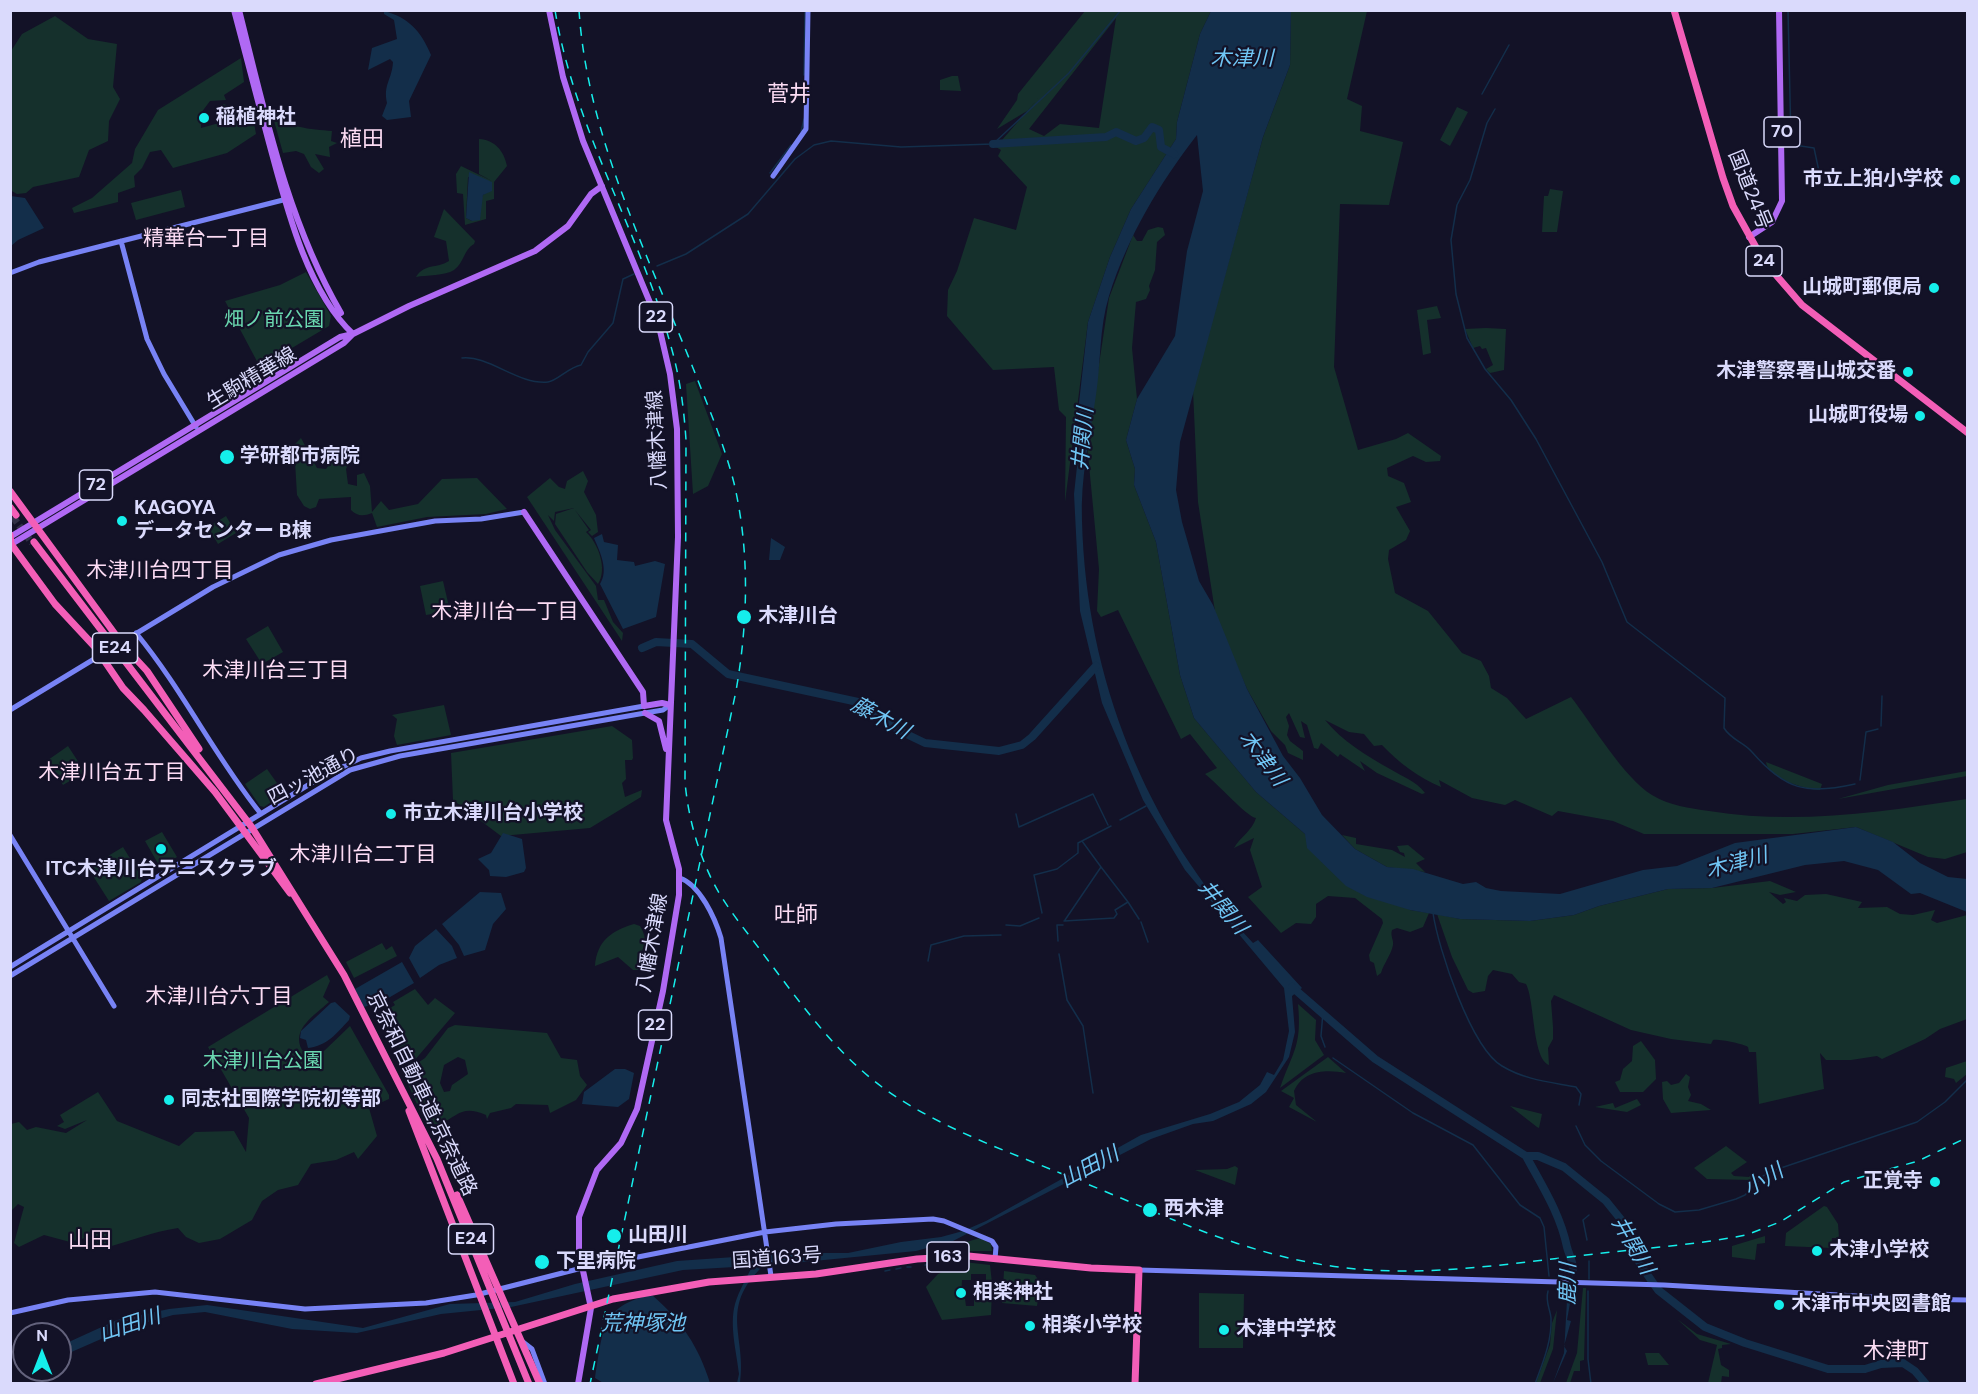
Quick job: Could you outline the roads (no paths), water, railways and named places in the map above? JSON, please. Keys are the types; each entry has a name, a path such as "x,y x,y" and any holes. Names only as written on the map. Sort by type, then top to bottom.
{"highway":[{"name":"国道24号","path":"1674,10 1723,178 1749,237 1763,260 1802,305 1968,433"},
{"path":"10,490 123,645 147,671 251,826"},
{"path":"10,507 13,515"},
{"path":"11,536 11,544 55,604 95,647 134,702 144,710 215,792 299,905"},
{"name":"京奈和自動車道;京奈道路","path":"351,988 249,827 33,542 251,826 315,926 351,988 365,1014 392,1066 419,1128 427,1137 529,1383"},
{"path":"419,1128 491,1321 490,1333 480,1342"},
{"path":"427,1137 476,1233 507,1310 509,1319 501,1350"},
{"name":"国道163号","path":"316,1383 417,1360 613,1299 771,1273 816,1274 941,1257 995,1259 1081,1268 1139,1270"},
{"path":"1135,1383 1139,1270"},
{"path":"509,1319 501,1350 514,1383"},
{"path":"491,1321 505,1334 522,1341"},
{"path":"530,1325 524,1331 522,1341 540,1383"},
{"path":"480,1342 493,1343 501,1350"}],"main road":[{"path":"234,10 287,199"},
{"path":"239,10 298,243 317,283 344,325 353,334 409,306 535,251 568,225 591,194 602,186"},
{"name":"八幡木津線","path":"549,10 565,85 583,141 652,305 670,375 677,429 678,537 666,820 680,878 663,991 637,1109 625,1136 597,1170 582,1205 578,1237 591,1315 578,1383"},
{"name":"70","path":"1749,237 1772,222 1782,201 1779,10"},
{"name":"生駒精華線","path":"11,544 35,526 195,424 340,337 353,334"},
{"name":"生駒精華線","path":"11,536 35,526 199,431 344,343 353,334"},
{"path":"524,512 644,693 645,710 659,721 668,761"},
{"path":"645,710 662,703 670,705"}],"street":[{"path":"773,176 806,129 808,10"},
{"path":"10,273 39,262 287,199"},
{"path":"121,241 147,339 164,374 199,431"},
{"path":"10,710 213,587 254,566 296,549 350,536 435,521 481,519 524,512"},
{"path":"134,635 172,680 218,754 260,815"},
{"name":"四ッ池通り","path":"231,837 260,815 361,758 645,710"},
{"name":"四ッ池通り","path":"10,976 71,935 231,837 366,764 645,710"},
{"path":"10,835 114,1006"},
{"path":"680,878 688,881 696,890 710,911 720,938 771,1273"},
{"name":"四ッ池通り","path":"10,968 71,935"},
{"path":"10,1313 68,1300 160,1292 305,1309 416,1304 476,1295 765,1232 836,1224 920,1219 944,1221 980,1236 996,1245 995,1259"},
{"path":"1139,1270 1662,1285 1908,1299 1968,1300"},
{"path":"522,1341 532,1349 545,1383"},
{"path":"509,1383 510,1374"}],"water":[{"path":"384,11 400,17 413,26 431,55 409,101 411,117 387,120 382,116 387,103 386,91 393,62 390,59 368,70 372,48 397,39 394,20 384,14"},
{"name":"木津川","path":"1211,11 1291,11 1290,65 1263,137 1180,442 1176,490 1182,522 1199,581 1213,605 1247,689 1283,756 1300,778 1322,815 1355,849 1387,867 1413,869 1463,884 1476,882 1486,888 1501,891 1560,894 1643,870 1677,866 1735,843 1856,827 1893,842 1920,863 1948,877 1967,879 1967,912 1920,893 1911,894 1878,870 1844,861 1805,865 1712,888 1668,889 1599,906 1574,915 1530,921 1460,919 1410,910 1367,897 1346,886 1307,848 1305,834 1256,792 1194,718 1180,675 1156,542 1134,485 1135,469 1126,440 1137,399 1175,336 1187,251 1203,191 1197,135 1170,172 1146,211 1125,252 1106,308 1098,383 1082,489 1086,579 1095,637 1110,693 1129,748 1153,800 1182,851 1215,898 1253,943 1258,940 1302,988 1292,996 1295,1032 1289,1057 1266,1092 1251,1104 1213,1121 1193,1124 1151,1139 953,1241 916,1251 763,1266 749,1281 741,1296 738,1310 740,1383 737,1383 739,1374 733,1313 752,1266 683,1270 511,1307 441,1314 357,1333 292,1329 205,1312 173,1315 124,1329 72,1352 72,1341 117,1320 169,1309 207,1305 363,1328 450,1304 515,1302 575,1284 677,1261 792,1253 848,1253 901,1242 941,1237 986,1221 1141,1135 1210,1114 1239,1102 1260,1085 1267,1072 1274,1075 1283,1060 1289,1031 1284,988 1185,870 1143,800 1102,703 1080,611 1074,494 1080,439 1079,403 1088,322 1110,257 1131,209 1176,139 1177,122 1200,34"},
{"path":"469,172 492,182 492,191 483,195 480,220 472,221 466,218"},
{"path":"11,196 25,198 44,228 18,240 11,246"},
{"path":"602,534 604,542 618,545 617,560 634,562 635,566 655,561 665,564 656,617 623,629 600,584 604,567 594,538"},
{"path":"771,538 785,547 780,560 769,560"},
{"path":"503,833 522,839 526,868 524,872 506,877 490,876 489,870 478,859 491,853"},
{"path":"480,892 501,893 506,909 493,924 485,950 464,956 459,945 442,924"},
{"path":"436,929 452,946 457,958 439,965 420,978 409,958 415,946"},
{"path":"402,962 414,983 385,1000 364,1007 355,989"},
{"path":"335,1002 350,1016 349,1020 326,1042 308,1048 306,1040 300,1038 301,1031 331,1003"},
{"path":"615,1069 625,1069 634,1073 629,1099 618,1107 582,1104 584,1092"},
{"path":"1573,1262 1572,1292 1567,1320 1571,1321 1564,1344 1567,1300 1571,1293"},
{"name":"荒神塚池","path":"652,1295 672,1314 688,1335 710,1383 605,1384 595,1378 603,1334 613,1314 622,1306"},
{"path":"1564,1347 1567,1351 1553,1383 1564,1353"}],"waterway":[{"path":"804,75 805,10"},
{"path":"657,266 686,254 748,214 795,159 814,145 831,141 901,147 993,144 1069,73 1121,10"},
{"path":"1788,10 1791,142 1794,145 1814,148 1820,176"},
{"path":"1482,94 1509,45"},
{"path":"1495,109 1487,123 1470,180 1457,205 1451,240 1456,294 1467,338 1485,369 1511,400 1536,439 1602,562 1627,622 1725,698 1724,728 1775,775 1786,782 1810,789 1855,784"},
{"path":"801,132 804,119"},
{"path":"993,144 1106,137 1116,132 1136,141 1144,138 1152,127 1159,130 1161,147 1174,154"},
{"path":"770,173 791,145"},
{"path":"462,358 483,361 537,382 552,381 581,365 588,352 613,323 623,279 634,274"},
{"name":"藤木川","path":"642,648 656,642 692,644 728,674 858,702 900,731 925,743 999,751 1022,745 1032,737 1096,666"},
{"path":"1881,726 1882,696"},
{"path":"1860,780 1866,732 1878,729"},
{"path":"1016,814 1019,827 1093,794 1108,825"},
{"path":"1120,820 1146,806"},
{"path":"1042,913 1034,875 1057,869 1078,853 1078,843 1111,826"},
{"path":"1065,920 1101,867 1082,841"},
{"path":"1064,921 1114,918 1117,914 1115,910 1128,902 1101,867"},
{"path":"1128,902 1139,919"},
{"name":"小川","path":"1433,913 1458,996 1468,1019 1490,1056 1511,1071 1538,1080 1576,1087 1581,1094 1579,1105"},
{"path":"1006,925 1020,926 1039,918"},
{"path":"1141,922 1148,942"},
{"path":"1058,941 1057,925 1063,925"},
{"path":"928,961 931,945 964,936 1001,935"},
{"path":"1059,954 1067,1000 1083,1026 1093,1093"},
{"name":"井関川","path":"1292,987 1375,1059 1526,1156 1538,1156 1564,1167 1606,1201 1623,1222 1640,1264 1658,1290 1705,1327 1745,1343 1828,1369 1865,1369 1881,1364 1903,1363 1915,1371 1926,1384"},
{"path":"1323,1012 1321,1036 1325,1047"},
{"path":"1333,1058 1413,1113 1473,1145 1520,1205 1540,1218 1544,1227 1549,1276"},
{"name":"小川","path":"1576,1126 1585,1145 1601,1161 1659,1204 1675,1212 1699,1210 1745,1195 1763,1176 1772,1171 1917,1122 1945,1102 1968,1079"},
{"name":"鹿川","path":"1526,1156 1555,1211 1573,1269"},
{"path":"1587,1240 1583,1220 1589,1215"},
{"path":"1589,1261 1589,1279"},
{"path":"925,1265 930,1264"},
{"path":"896,1269 901,1268"},
{"path":"885,1271 890,1270"},
{"path":"1535,1384 1550,1335 1548,1291"},
{"path":"1588,1291 1588,1359 1591,1384"}],"tunnel":[{"path":"13,517 32,543"}],"railway":[{"path":"555,10 564,55 577,98 659,307 672,350 683,406 686,440 685,782 688,807 698,844 712,880 724,900 793,993 849,1059 882,1087 923,1113 968,1135 1206,1232 1279,1256 1318,1264 1387,1271 1476,1268 1689,1244 1746,1235 1780,1222 1844,1182 1918,1161 1968,1137"},
{"path":"579,10 584,57 606,148 639,237 721,439 734,483 745,561 745,613 736,691 590,1384"}],"place":[{"name":"稲植神社","path":"204,118"},
{"name":"市立上狛小学校","path":"1955,180"},
{"name":"山城町郵便局","path":"1934,288"},
{"name":"木津警察署山城交番","path":"1908,372"},
{"name":"山城町役場","path":"1920,416"},
{"name":"学研都市病院","path":"227,457"},
{"name":"KAGOYA データセンター B棟","path":"122,521"},
{"name":"木津川台","path":"744,617"},
{"name":"市立木津川台小学校","path":"391,814"},
{"name":"ITC木津川台テニスクラブ","path":"161,849"},
{"name":"同志社国際学院初等部","path":"169,1100"},
{"name":"正覚寺","path":"1935,1182"},
{"name":"西木津","path":"1150,1210"},
{"name":"山田川","path":"614,1236"},
{"name":"木津小学校","path":"1817,1251"},
{"name":"下里病院","path":"542,1262"},
{"name":"相楽神社","path":"961,1293"},
{"name":"木津市中央図書館","path":"1779,1305"},
{"name":"相楽小学校","path":"1030,1326"},
{"name":"木津中学校","path":"1224,1330"}],"district":[{"name":"菅井","path":"789,95"},
{"name":"植田","path":"362,140"},
{"name":"精華台一丁目","path":"206,239"},
{"name":"木津川台四丁目","path":"160,571"},
{"name":"木津川台一丁目","path":"505,612"},
{"name":"木津川台三丁目","path":"276,671"},
{"name":"木津川台五丁目","path":"112,773"},
{"name":"木津川台二丁目","path":"363,855"},
{"name":"吐師","path":"796,916"},
{"name":"木津川台六丁目","path":"219,997"},
{"name":"山田","path":"90,1241"},
{"name":"木津町","path":"1896,1352"}],"park label":[{"name":"畑ノ前公園","path":"274,321"},
{"name":"木津川台公園","path":"263,1062"}]}
